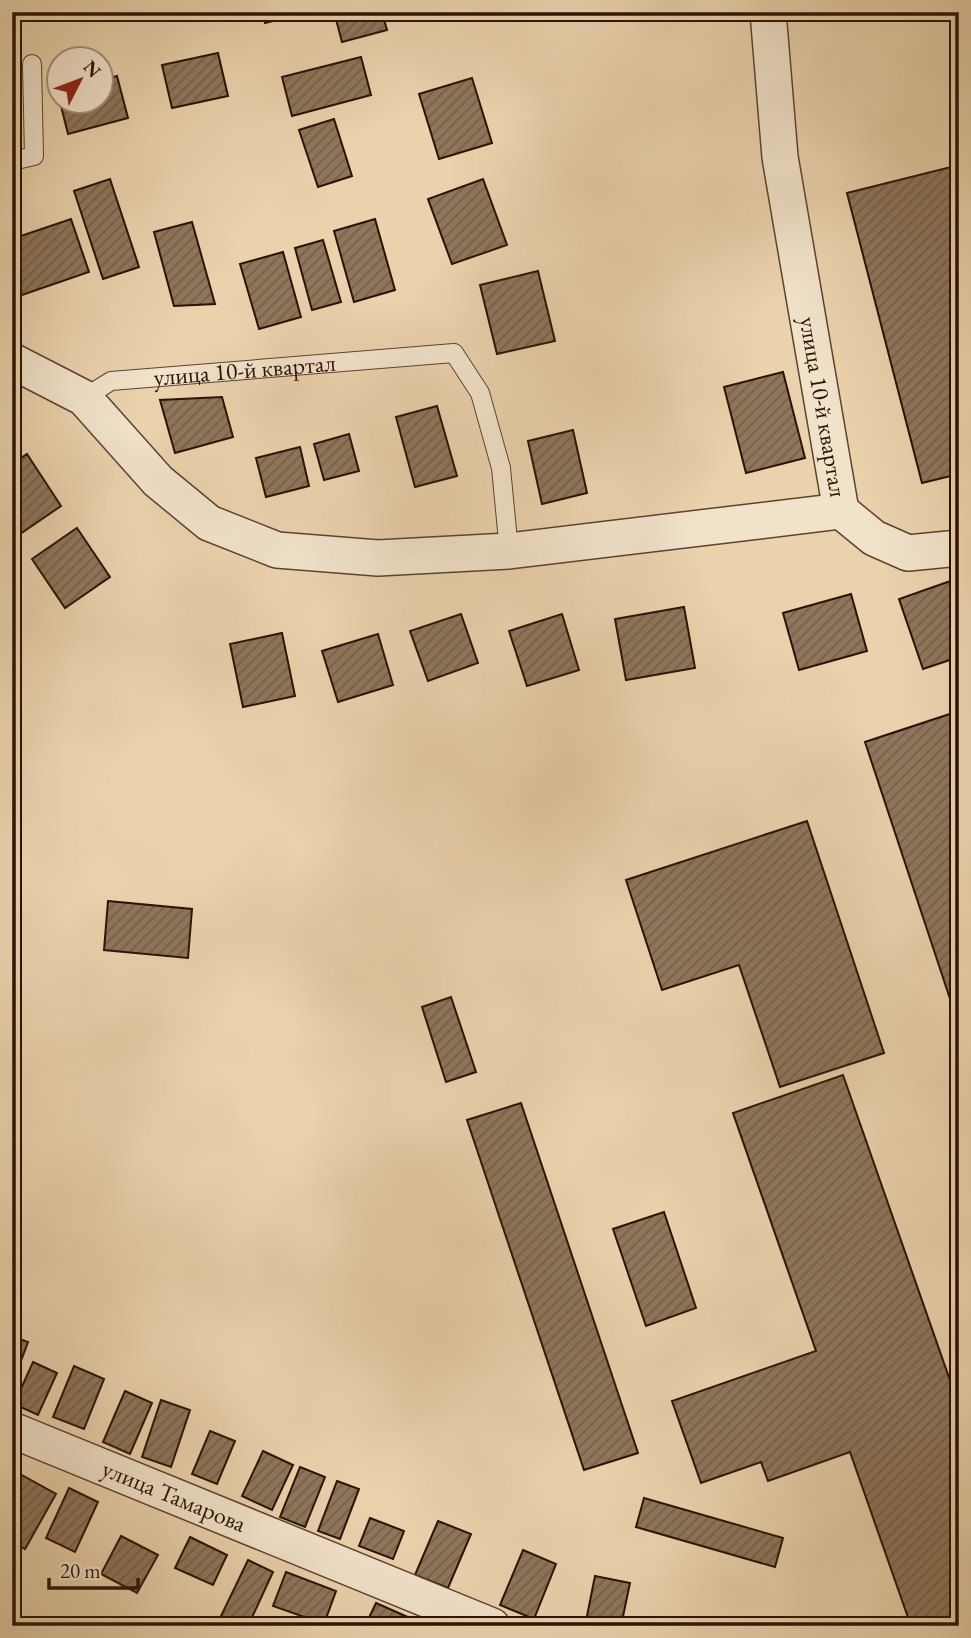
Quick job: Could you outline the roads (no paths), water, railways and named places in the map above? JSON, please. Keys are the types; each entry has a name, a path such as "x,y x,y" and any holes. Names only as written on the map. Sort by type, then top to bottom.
{"street":[{"name":"улица 10-й квартал","path":"12,361 84,398 158,481 209,523 277,550 378,558 509,551 841,511 780,157 768,12"},
{"path":"841,511 874,538 908,553 959,548"},
{"name":"улица Тамарова","path":"12,1430 492,1626"}],"lane":[{"path":"12,162 34,156 32,64"},
{"name":"улица 10-й квартал","path":"84,398 111,381 454,353 480,393 501,468 509,551"}]}
